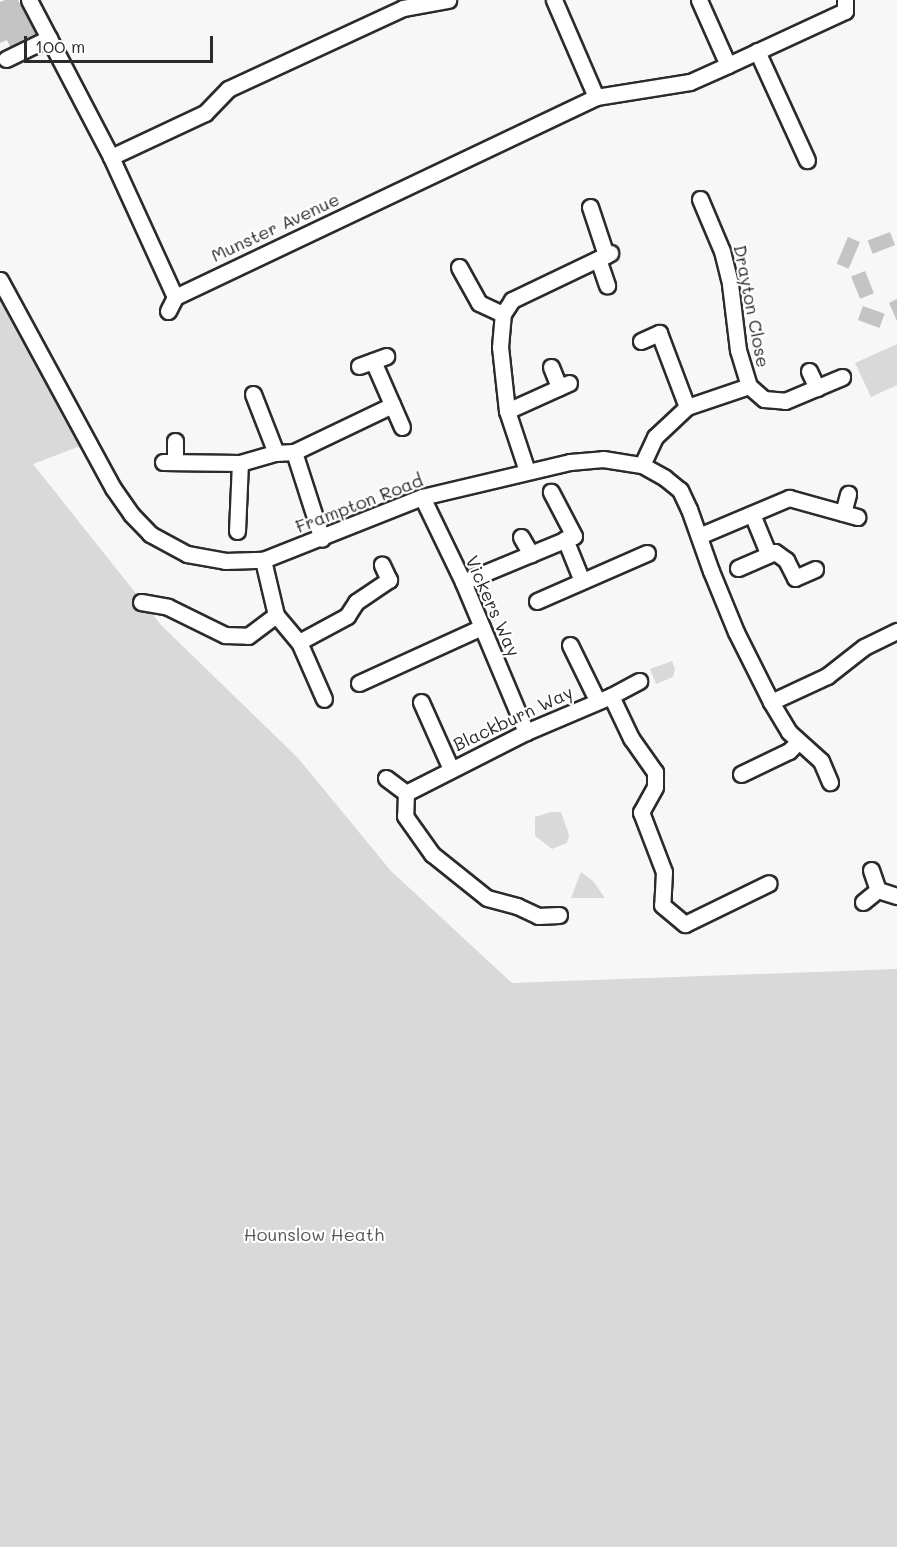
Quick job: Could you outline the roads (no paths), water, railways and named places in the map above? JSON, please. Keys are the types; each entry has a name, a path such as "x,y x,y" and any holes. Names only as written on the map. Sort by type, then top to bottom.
{"street":[{"name":"Munster Avenue","path":"29,0 111,157 172,304 596,97 690,82 845,11 845,0"},
{"path":"111,157 205,113 228,89 238,84 403,8 448,0"},
{"path":"554,0 596,97"},
{"path":"699,0 728,65"},
{"path":"6,59 49,38"},
{"path":"757,51 807,160"},
{"name":"Drayton Close","path":"700,199 722,251 730,284 738,350 749,386 764,399 785,401 842,378"},
{"path":"590,207 604,256 607,285"},
{"path":"527,471 507,411 500,347 503,314 512,300 604,256"},
{"path":"459,267 479,303 503,314"},
{"name":"Frampton Road","path":"0,280 113,488 131,514 150,534 187,554 225,561 263,560 322,539 422,497 527,471 603,459 642,465 680,490 736,632 771,702 793,737 821,761 830,782"},
{"path":"640,340 664,331 687,407"},
{"path":"373,361 402,428"},
{"path":"507,411 564,385 551,367"},
{"path":"809,371 817,388"},
{"path":"642,465 655,437 687,407 749,386"},
{"path":"253,394 276,453"},
{"path":"175,441 169,462 240,463 276,453 294,452 392,405"},
{"path":"294,452 322,539"},
{"path":"237,531 240,463"},
{"path":"463,582 574,537 551,492"},
{"path":"699,536 789,498 850,515 848,494"},
{"name":"Vickers Way","path":"422,497 463,582 526,732"},
{"path":"752,514 768,553"},
{"path":"520,537 531,554"},
{"path":"565,539 582,581"},
{"path":"738,568 768,553 775,552 781,555 795,578 815,569"},
{"path":"537,601 647,553"},
{"path":"263,560 276,615 299,642 324,699"},
{"path":"299,642 347,616 356,602 389,580 382,565"},
{"path":"141,602 168,608 225,635 248,636 276,615"},
{"path":"359,683 482,627"},
{"path":"771,702 827,676 864,647 897,631"},
{"path":"570,645 655,772 655,787 642,812 664,872 663,905 685,924 768,883"},
{"name":"Blackburn Way","path":"406,793 526,732 639,681"},
{"path":"421,702 451,769"},
{"path":"741,774 789,751 793,737"},
{"path":"386,778 406,793 405,816 432,854 487,898 517,906 538,916 559,915"},
{"path":"871,870 878,890"},
{"path":"878,890 897,896"},
{"path":"863,902 878,890"}],"park label":[{"name":"Hounslow Heath","path":"314,1234"}]}
